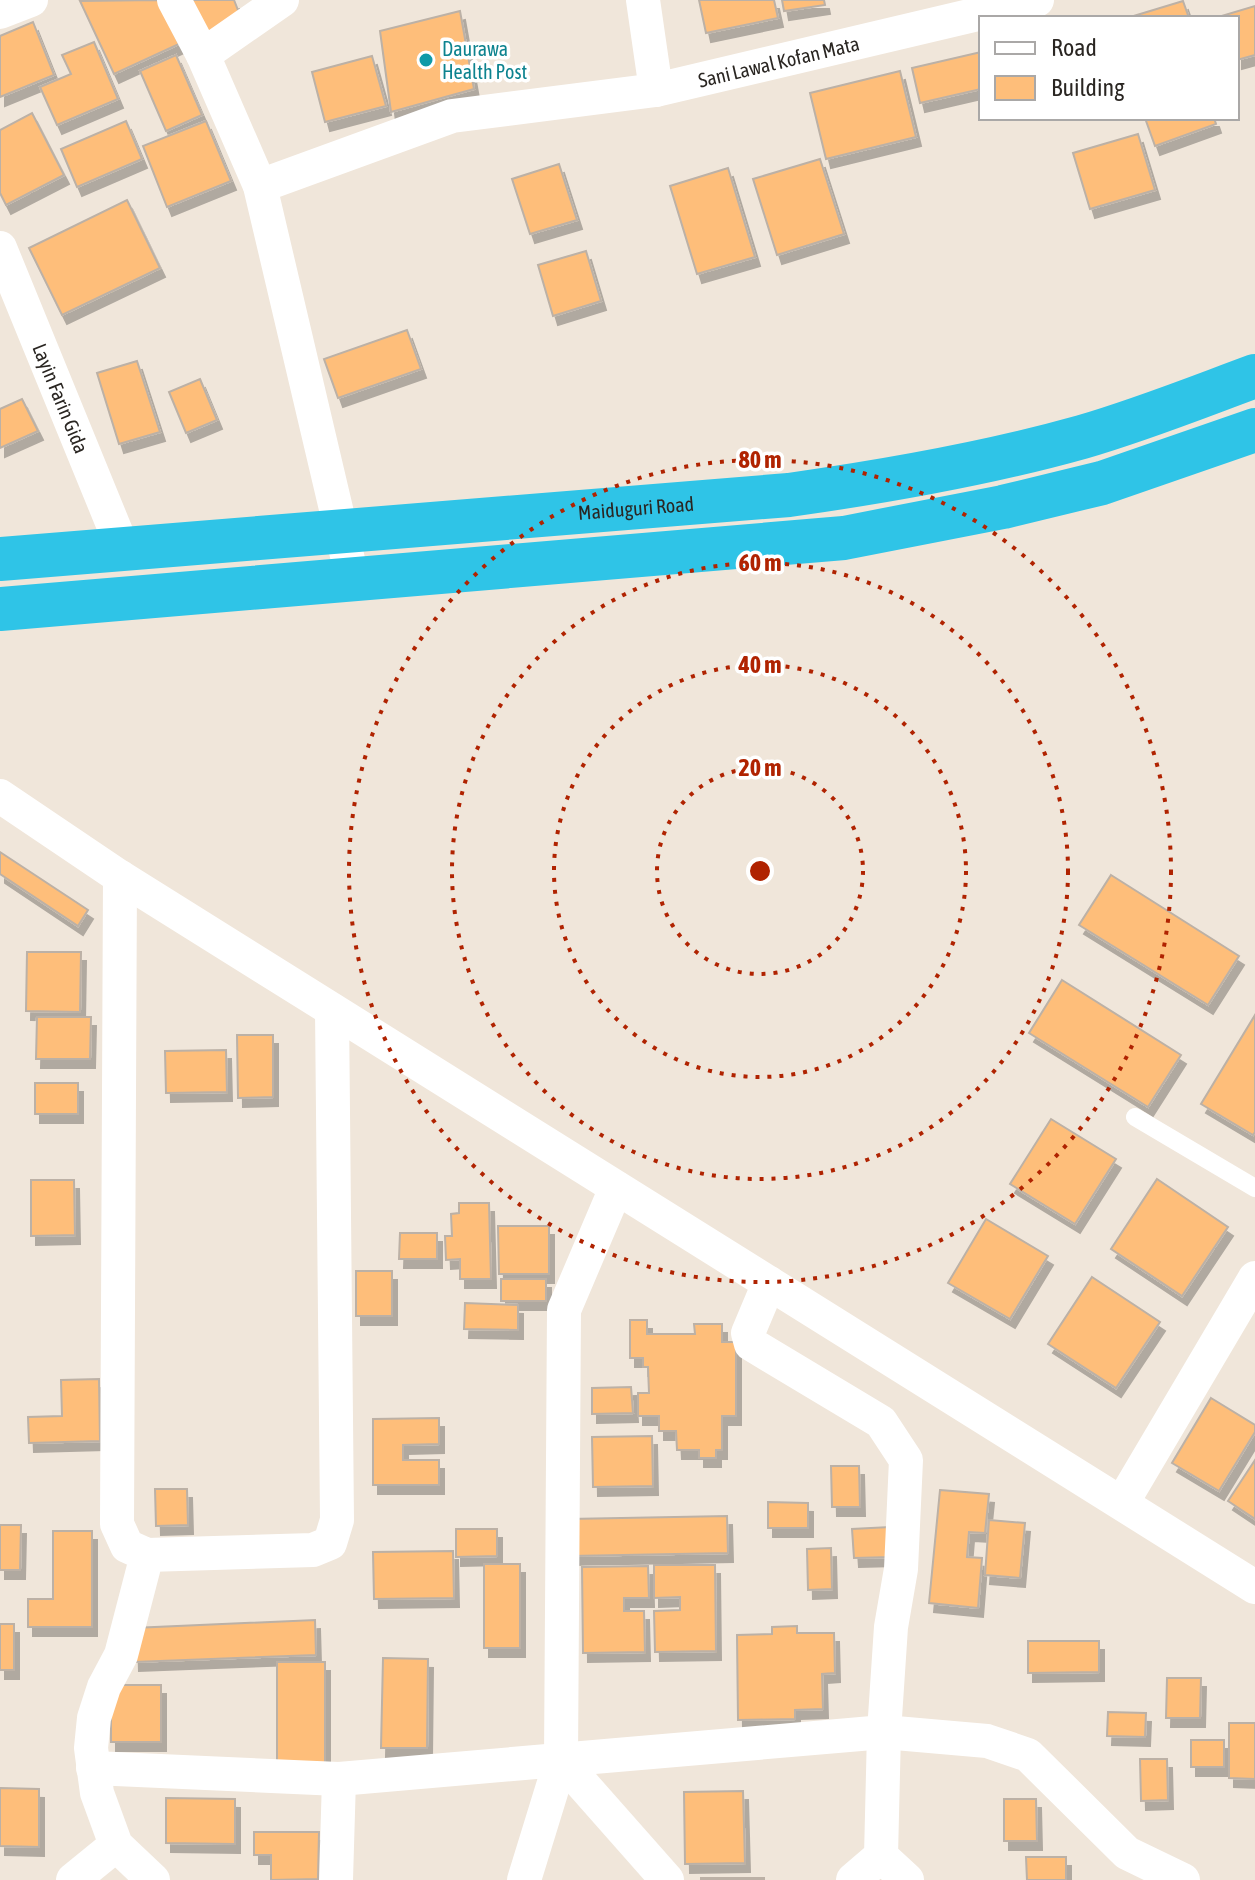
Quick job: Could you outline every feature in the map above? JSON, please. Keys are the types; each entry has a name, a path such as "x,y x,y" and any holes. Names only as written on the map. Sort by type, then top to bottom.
{"highway":[{"name":"Maiduguri Road","path":"0,559 789,495 877,483 973,464 1084,436 1255,376"},
{"path":"0,609 844,538 1003,507 1102,483 1255,430"}],"street":[{"path":"0,12 31,0"},
{"path":"174,0 203,55 260,186 353,581"},
{"path":"203,55 282,0"},
{"path":"643,0 656,90"},
{"name":"Sani Lawal Kofan Mata","path":"260,186 452,116 656,90 953,10 1037,0"},
{"name":"Layin Farin Gida","path":"0,248 123,549"},
{"path":"0,796 120,877 1255,1587"},
{"path":"120,877 117,1524 127,1546 147,1555 313,1550 330,1543 337,1520 332,1010"},
{"path":"524,1880 561,1760 564,1310 616,1188"},
{"path":"1122,1503 1255,1278"},
{"path":"769,1283 748,1333 751,1344 881,1422 906,1460 901,1569 891,1627 884,1732 881,1856 853,1880"},
{"path":"147,1555 121,1655 104,1687 94,1718 93,1768 97,1793 116,1845 153,1880"},
{"path":"93,1768 339,1779 884,1732 987,1741 1028,1755 1127,1853 1183,1880"},
{"path":"561,1760 667,1880"},
{"path":"336,1880 339,1779"},
{"path":"73,1880 116,1845"},
{"path":"881,1856 907,1880"}],"lane":[{"path":"1135,1117 1255,1188"}],"building":[{"path":"158,0 179,44 114,74 80,1"},
{"path":"190,0 234,0 241,18 204,34"},
{"path":"699,0 774,0 778,18 706,33"},
{"path":"782,0 824,0 825,5 784,11"},
{"path":"1183,1 1188,16 1134,16"},
{"path":"1255,6 1255,55 1239,59 1239,16 1222,16"},
{"name":"Daurawa Health Post","path":"460,11 474,89 391,112 380,31"},
{"path":"33,22 54,75 0,97 0,36"},
{"path":"94,42 118,99 57,125 40,87 71,74 62,55"},
{"path":"979,52 979,89 920,103 912,68"},
{"path":"176,55 202,115 166,131 140,71"},
{"path":"372,56 386,106 325,122 312,72"},
{"path":"900,71 916,137 826,159 810,93"},
{"path":"32,113 64,175 6,205 0,193 0,130"},
{"path":"1146,120 1215,120 1216,124 1155,146"},
{"path":"126,121 142,159 77,187 61,149"},
{"path":"206,121 231,181 167,207 143,146"},
{"path":"1138,134 1155,190 1090,209 1073,153"},
{"path":"820,159 844,234 777,255 753,179"},
{"path":"559,164 577,220 530,234 512,179"},
{"path":"728,168 755,257 697,274 670,186"},
{"path":"127,200 160,268 62,315 29,248"},
{"path":"586,251 601,301 553,316 538,265"},
{"path":"407,330 421,369 338,398 324,359"},
{"path":"137,361 160,432 119,444 97,373"},
{"path":"200,379 217,420 186,433 169,392"},
{"path":"22,399 38,431 0,448 0,409"},
{"path":"0,852 88,910 78,926 0,874"},
{"path":"1111,875 1239,956 1208,1005 1079,925"},
{"path":"27,952 81,952 80,1012 26,1011"},
{"path":"1062,980 1181,1055 1148,1107 1029,1033"},
{"path":"1255,1015 1255,1132 1253,1135 1201,1104"},
{"path":"37,1017 91,1017 90,1059 36,1059"},
{"path":"237,1035 273,1035 273,1097 238,1098"},
{"path":"226,1050 227,1092 166,1093 165,1051"},
{"path":"35,1083 78,1083 78,1114 35,1114"},
{"path":"1051,1119 1116,1159 1075,1224 1010,1184"},
{"path":"1157,1179 1228,1227 1182,1296 1111,1249"},
{"path":"31,1180 74,1180 75,1235 31,1236"},
{"path":"459,1203 489,1203 491,1279 460,1279 460,1259 446,1260 445,1236 452,1236 451,1214 459,1213"},
{"path":"986,1219 1048,1256 1010,1319 948,1283"},
{"path":"498,1226 549,1226 549,1274 499,1274"},
{"path":"400,1233 437,1233 437,1259 399,1259"},
{"path":"356,1271 392,1271 392,1316 356,1316"},
{"path":"1092,1277 1160,1322 1116,1388 1048,1344"},
{"path":"501,1279 546,1279 546,1301 501,1301"},
{"path":"465,1303 518,1305 518,1330 464,1329"},
{"path":"630,1320 647,1320 647,1334 695,1334 694,1324 722,1324 722,1342 736,1342 736,1416 722,1416 722,1450 716,1450 716,1458 699,1458 699,1450 677,1450 676,1431 659,1431 659,1416 638,1416 638,1393 649,1393 648,1367 643,1367 643,1358 630,1358"},
{"path":"99,1379 100,1441 29,1443 28,1417 62,1416 61,1380"},
{"path":"631,1387 633,1413 592,1414 592,1388"},
{"path":"1211,1398 1255,1425 1255,1432 1219,1491 1172,1463"},
{"path":"439,1418 439,1444 403,1445 403,1460 439,1460 439,1485 373,1485 373,1419"},
{"path":"652,1436 653,1486 593,1487 592,1437"},
{"path":"1255,1460 1255,1519 1228,1501"},
{"path":"831,1466 859,1466 860,1507 832,1507"},
{"path":"155,1489 187,1489 188,1525 156,1526"},
{"path":"940,1490 989,1494 985,1533 969,1532 967,1557 982,1558 978,1608 929,1603"},
{"path":"768,1502 808,1503 808,1528 768,1528"},
{"path":"727,1516 728,1553 570,1556 569,1519"},
{"path":"989,1520 1025,1523 1020,1578 985,1575"},
{"path":"0,1525 21,1525 20,1570 0,1570"},
{"path":"890,1527 891,1557 854,1558 852,1529"},
{"path":"456,1529 497,1529 497,1556 456,1557"},
{"path":"53,1531 92,1531 92,1627 28,1627 28,1599 53,1599"},
{"path":"831,1548 832,1589 808,1590 807,1549"},
{"path":"453,1551 454,1598 374,1599 373,1552"},
{"path":"484,1564 520,1564 520,1648 484,1648"},
{"path":"654,1565 715,1565 716,1651 655,1652 654,1611 680,1610 680,1597 654,1598"},
{"path":"648,1566 649,1598 624,1598 624,1611 644,1611 645,1652 583,1653 582,1567"},
{"path":"315,1620 316,1655 134,1662 133,1628"},
{"path":"0,1624 14,1624 14,1670 0,1670"},
{"path":"797,1626 797,1633 834,1633 835,1673 822,1674 823,1709 795,1710 795,1719 738,1720 737,1635 772,1634 772,1627"},
{"path":"1028,1641 1099,1641 1099,1672 1028,1673"},
{"path":"383,1658 428,1659 427,1748 381,1748"},
{"path":"277,1662 325,1662 325,1765 277,1765"},
{"path":"1167,1678 1201,1678 1200,1718 1166,1718"},
{"path":"111,1685 161,1685 161,1742 111,1742"},
{"path":"1108,1712 1146,1713 1145,1737 1107,1736"},
{"path":"1229,1723 1255,1723 1255,1779 1229,1778"},
{"path":"1191,1740 1224,1740 1224,1767 1191,1767"},
{"path":"1140,1759 1167,1759 1168,1800 1141,1801"},
{"path":"0,1788 39,1789 39,1847 0,1846"},
{"path":"743,1791 745,1863 685,1864 684,1792"},
{"path":"166,1798 235,1799 235,1844 166,1843"},
{"path":"1004,1799 1036,1799 1037,1841 1004,1841"},
{"path":"254,1832 319,1832 318,1879 271,1880 271,1855 254,1855"},
{"path":"1026,1857 1066,1857 1066,1880 1027,1880"},
{"path":"764,1878 764,1880 701,1880"}],"place":[{"name":"Daurawa Health Post","path":"426,60"}]}
